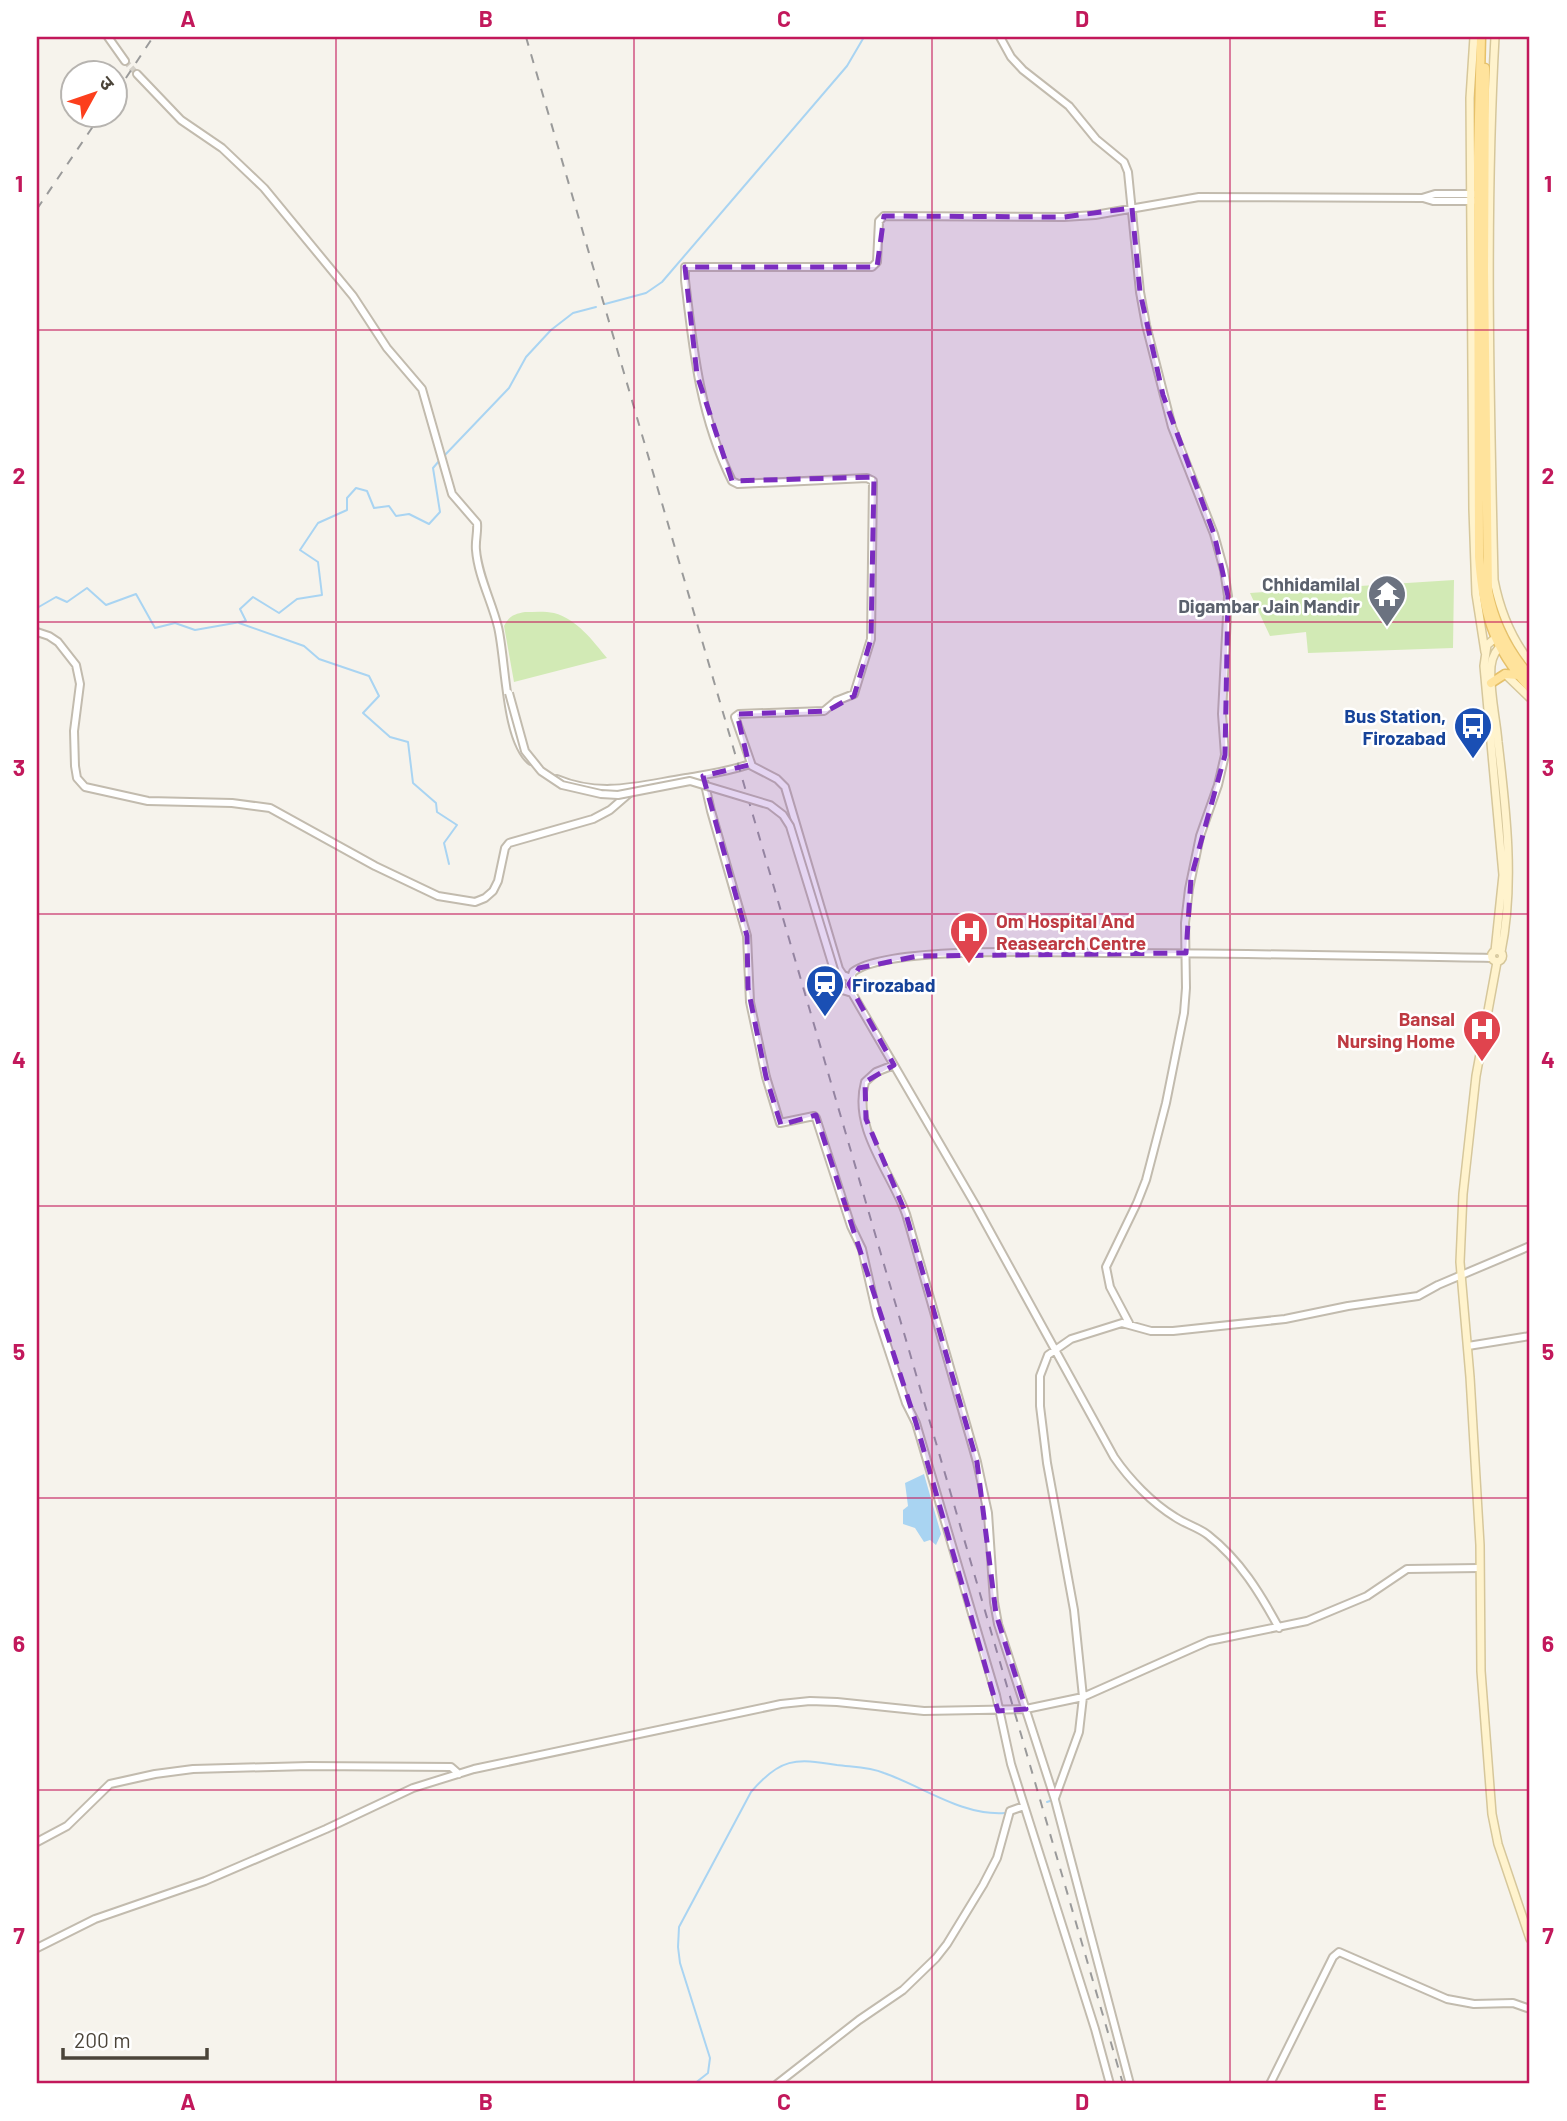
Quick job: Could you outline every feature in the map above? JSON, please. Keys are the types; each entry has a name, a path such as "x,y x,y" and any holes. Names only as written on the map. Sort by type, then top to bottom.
{"main road":[{"path":"1474,37 1470,99 1481,197 1494,580 1502,634 1530,676"},
{"path":"1481,37 1479,557 1482,591 1518,675 1530,688"},
{"path":"1486,37 1474,559 1476,594 1485,652 1484,681 1497,774"},
{"path":"1481,197 1495,37"},
{"path":"1485,652 1489,641 1502,634"},
{"path":"1506,643 1530,662"},
{"path":"1506,643 1493,659 1491,683 1503,884 1496,956 1476,1076 1463,1194 1461,1276 1468,1346 1479,1568 1481,1671 1493,1825 1530,1939"},
{"path":"1491,683 1505,674 1518,675"},
{"path":"1505,674 1530,698"}],"street":[{"path":"108,37 124,60"},
{"path":"1000,37 1011,58 1023,70 1069,106 1100,143 1123,159 1128,172 1140,292 1158,372 1172,427 1214,534 1228,596 1222,714 1225,755 1218,785 1200,836 1191,878 1186,911 1186,1002 1166,1103 1140,1196 1106,1267 1110,1287 1129,1323"},
{"path":"137,74 181,120 222,148 264,188 345,286 387,348 422,389 454,498 477,523 476,550 501,640 506,684 518,741 528,759 547,774 563,782 613,789 636,788 703,776 750,764"},
{"path":"850,978 843,975 839,969 785,787 777,779 750,764 736,720 737,714 824,711 836,701 855,692 871,639 874,485 873,481 867,478 738,484 732,481 711,431 696,375 685,267 872,267 877,262 879,221 884,216 1065,218 1199,197 1423,198 1433,201 1481,197"},
{"path":"37,632 58,642 76,665 80,684 74,725 75,766 77,778 85,787 148,800 232,803 270,808 375,866 444,898 475,902 485,898 493,891 498,881 505,848 509,843 598,817 636,788"},
{"path":"506,684 523,748 538,768 562,785 618,795 690,780 770,805 779,811 790,826 835,973 842,990 852,993"},
{"path":"703,776 747,936 750,1002 766,1077 780,1124 814,1116 816,1118 851,1226 862,1249 877,1315 906,1403 916,1423 1024,1806 1110,2084"},
{"path":"1279,1628 1241,1566 1208,1534 1177,1519 1164,1509 1119,1465 976,1206 852,993 850,978 859,968 918,956 1186,953 1496,956"},
{"path":"894,1065 876,1072 865,1082 863,1100 866,1119 873,1145 906,1214 977,1462 988,1513 996,1614 1055,1800 1130,2084"},
{"path":"1055,1800 1079,1731 1083,1697 1074,1610 1047,1463 1038,1394 1048,1356 1071,1339 1129,1323 1152,1331 1166,1331 1285,1319 1418,1296 1434,1286 1530,1246"},
{"path":"1468,1346 1530,1336"},
{"path":"37,1948 95,1919 205,1881 413,1788 459,1774 781,1704 810,1701 924,1711 1026,1709 1083,1697 1209,1641 1307,1621 1360,1599 1403,1570 1479,1568"},
{"path":"37,1842 67,1826 110,1784 155,1774 193,1769 368,1765 451,1767 459,1774"},
{"path":"776,2084 903,1990 936,1958 983,1885 997,1858 1010,1811 1024,1806"},
{"path":"1270,2084 1333,1957 1339,1952 1447,1999 1474,2004 1513,2003 1530,2009"}],"highlighted area":[{"path":"1132,208 1140,292 1163,395 1214,534 1228,596 1225,755 1191,878 1186,953 918,956 859,968 849,984 894,1065 865,1082 866,1119 906,1214 977,1462 996,1614 1026,1709 998,1711 916,1423 816,1115 781,1125 766,1077 748,988 747,936 703,776 749,765 737,714 827,711 854,696 871,639 874,477 732,481 697,375 685,267 877,267 884,216 1064,217"}],"green space":[{"path":"1454,580 1453,648 1308,653 1306,632 1270,636 1250,593"},
{"path":"525,612 554,613 570,620 584,631 607,658 514,682 504,626 512,616"}],"water":[{"path":"924,1474 941,1534 936,1545 930,1540 924,1542 915,1528 903,1524 903,1510 908,1506 905,1483"}],"waterway":[{"path":"605,304 646,293 662,282 847,66 864,37"},
{"path":"443,457 509,388 526,357 551,330 573,313 596,307"},
{"path":"37,608 56,597 67,602 87,588 106,605 136,594 155,628 175,623 195,630 246,621 240,609 253,597 279,613 297,599 322,595 318,562 300,550 318,523 347,510 347,498 356,488 367,491 374,508 389,506 396,516 409,514 429,524 440,512 433,468 439,461"},
{"path":"239,623 304,646 319,659 369,676 379,696 363,713 390,737 408,742 413,783 436,803 437,812 457,825 444,843 449,864"},
{"path":"694,2084 708,2073 710,2058 680,1963 679,1927 751,1792 771,1772 789,1763 810,1761 867,1768 958,1805 989,1813 1005,1813"}],"tunnel":[{"path":"130,66 137,74"}],"railway":[{"path":"130,72 153,37"},
{"path":"526,37 1123,2084"},
{"path":"37,209 91,130"}],"place":[{"name":"Chhidamilal Digambar Jain Mandir","path":"1387,628"},
{"name":"Bus Station, Firozabad","path":"1473,760"},
{"name":"Om Hospital And Reasearch Centre","path":"969,965"},
{"name":"Firozabad","path":"825,1018"},
{"name":"Bansal Nursing Home","path":"1482,1063"}]}
